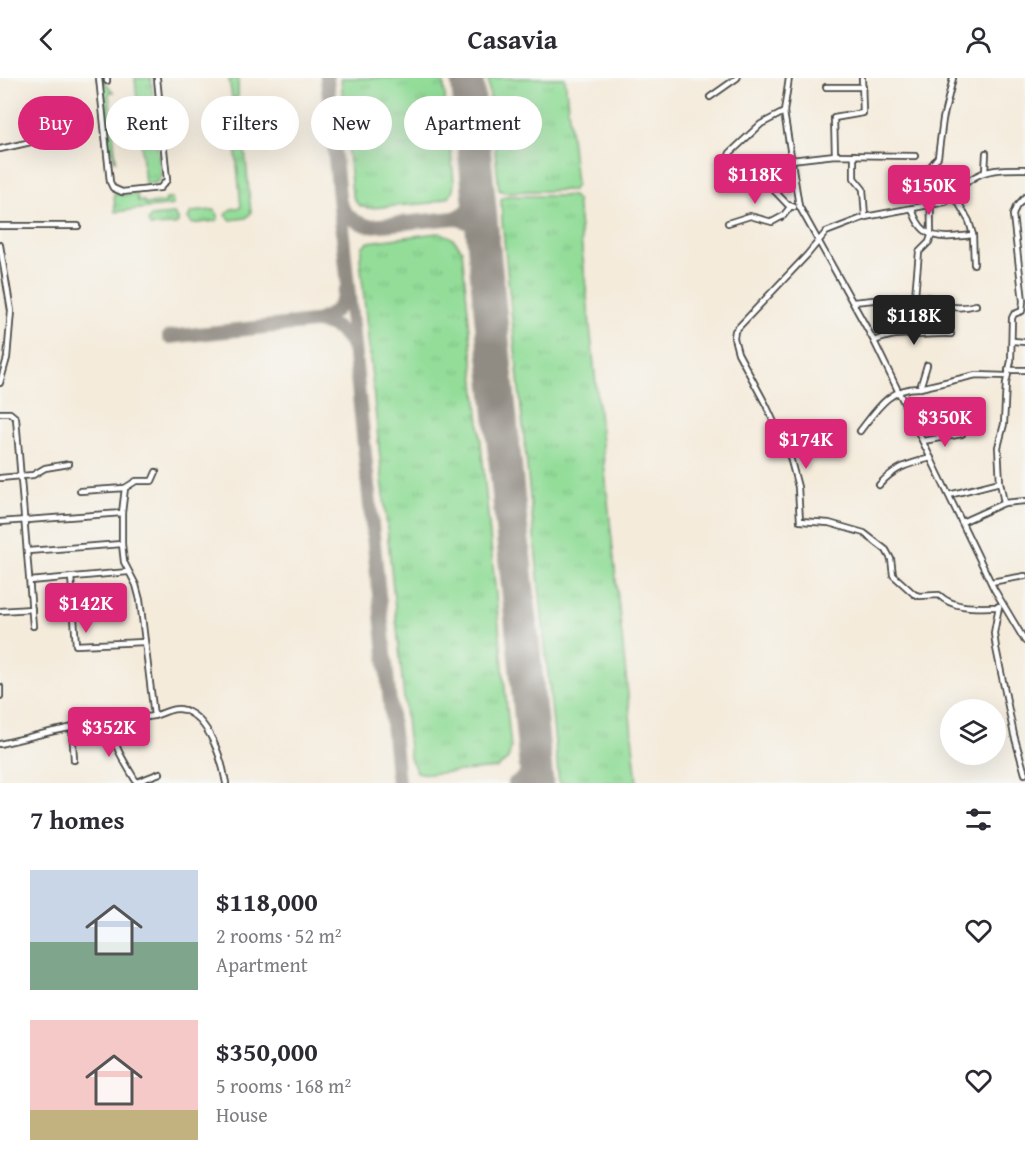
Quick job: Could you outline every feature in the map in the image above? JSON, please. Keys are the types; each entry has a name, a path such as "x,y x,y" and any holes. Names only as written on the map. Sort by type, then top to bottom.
{"street":[{"path":"99,78 110,182 113,188 122,192 160,188 166,180 157,78"},
{"path":"710,96 737,78"},
{"path":"789,78 784,112 799,206 874,341 991,582 1024,637"},
{"path":"835,155 834,118 862,114 864,111 862,78"},
{"path":"915,296 919,252 931,240 930,167 939,157 943,119 953,78"},
{"path":"826,87 863,87"},
{"path":"721,174 730,153 761,124 784,112"},
{"path":"0,149 18,145"},
{"path":"985,172 986,153"},
{"path":"791,160 835,155 915,156"},
{"path":"854,155 854,178 863,189 865,217"},
{"path":"999,607 954,605 939,595 914,594 893,575 891,559 886,550 864,533 829,523 800,521 798,487 790,457 738,353 734,339 735,331 826,232 865,217 945,202 955,197 970,180 985,172 1025,169"},
{"path":"767,183 790,206 799,206"},
{"path":"955,197 974,235 974,264"},
{"path":"1004,504 998,447 1004,424 1007,376 1011,361 1012,316 1022,311 1023,306 1022,267 1013,215 1016,207 1025,197"},
{"path":"728,223 750,216 772,222 783,216 790,206"},
{"path":"912,209 915,221 931,236 974,235"},
{"path":"0,226 78,226"},
{"path":"0,245 10,311 7,358 0,383"},
{"path":"853,302 915,296 942,299 945,305 954,308 976,305"},
{"path":"874,341 906,332 916,335 951,333"},
{"path":"1013,341 1025,342"},
{"path":"920,388 927,365"},
{"path":"1008,370 1025,370"},
{"path":"860,431 883,402 898,391 976,375 1007,376"},
{"path":"0,413 10,413 16,418 33,626"},
{"path":"923,441 962,434"},
{"path":"879,485 889,474 898,469 932,458"},
{"path":"0,477 33,475 42,469 69,464"},
{"path":"80,491 125,488 136,481 152,481 156,472"},
{"path":"949,495 1000,483"},
{"path":"125,488 122,544 128,572 136,585 140,600 154,716"},
{"path":"962,522 1004,504 1025,501"},
{"path":"0,522 122,513"},
{"path":"28,551 122,544"},
{"path":"30,581 128,572"},
{"path":"991,582 1025,576"},
{"path":"71,577 76,645 145,642"},
{"path":"1001,601 994,633 996,648 1014,735 1025,774"},
{"path":"0,611 32,609"},
{"path":"0,687 0,696"},
{"path":"0,744 72,727 154,716 183,709 191,714 211,736 218,750 226,783"},
{"path":"108,722 112,738 137,782 160,773"},
{"path":"72,727 74,760"}],"green space":[{"path":"135,78 151,78 153,96 137,96"},
{"path":"229,78 238,78 238,96 232,96"},
{"path":"341,78 443,78 445,96 404,96 404,150 451,150 454,182 449,197 431,203 371,208 363,207 356,202 352,193 348,150 392,150 392,96 343,96"},
{"path":"488,78 565,78 576,184 573,190 505,192 499,190 495,150 542,150 542,96 490,96"},
{"path":"103,79 113,92 106,96 106,114"},
{"path":"111,150 115,150 116,161 114,160"},
{"path":"142,150 158,150 161,177 156,183 145,184"},
{"path":"236,150 245,150 251,213 246,218 231,220 226,215 230,209 241,207"},
{"path":"114,193 137,194 138,201 144,201 145,204 166,202 166,199 172,199 173,205 115,212"},
{"path":"505,196 573,196 577,200 637,783 559,783 502,220 501,199"},
{"path":"214,210 218,215 215,221 192,224 188,218 191,212"},
{"path":"174,214 178,219 175,225 150,226 148,222 151,216"},
{"path":"437,233 452,238 462,250 511,749 508,759 497,768 428,774 417,772 410,758 360,258 363,246 369,242"}],"taxiway":[{"path":"327,78 398,783"},
{"path":"455,218 472,205 478,186"},
{"path":"340,203 345,212 355,221 365,225 455,218 473,224 483,240"},
{"path":"169,337 313,322 325,318 334,311 341,303 345,291"},
{"path":"315,322 337,328 352,346"},
{"path":"515,783 530,770 534,750"}],"runway":[{"path":"467,78 537,783"}]}
